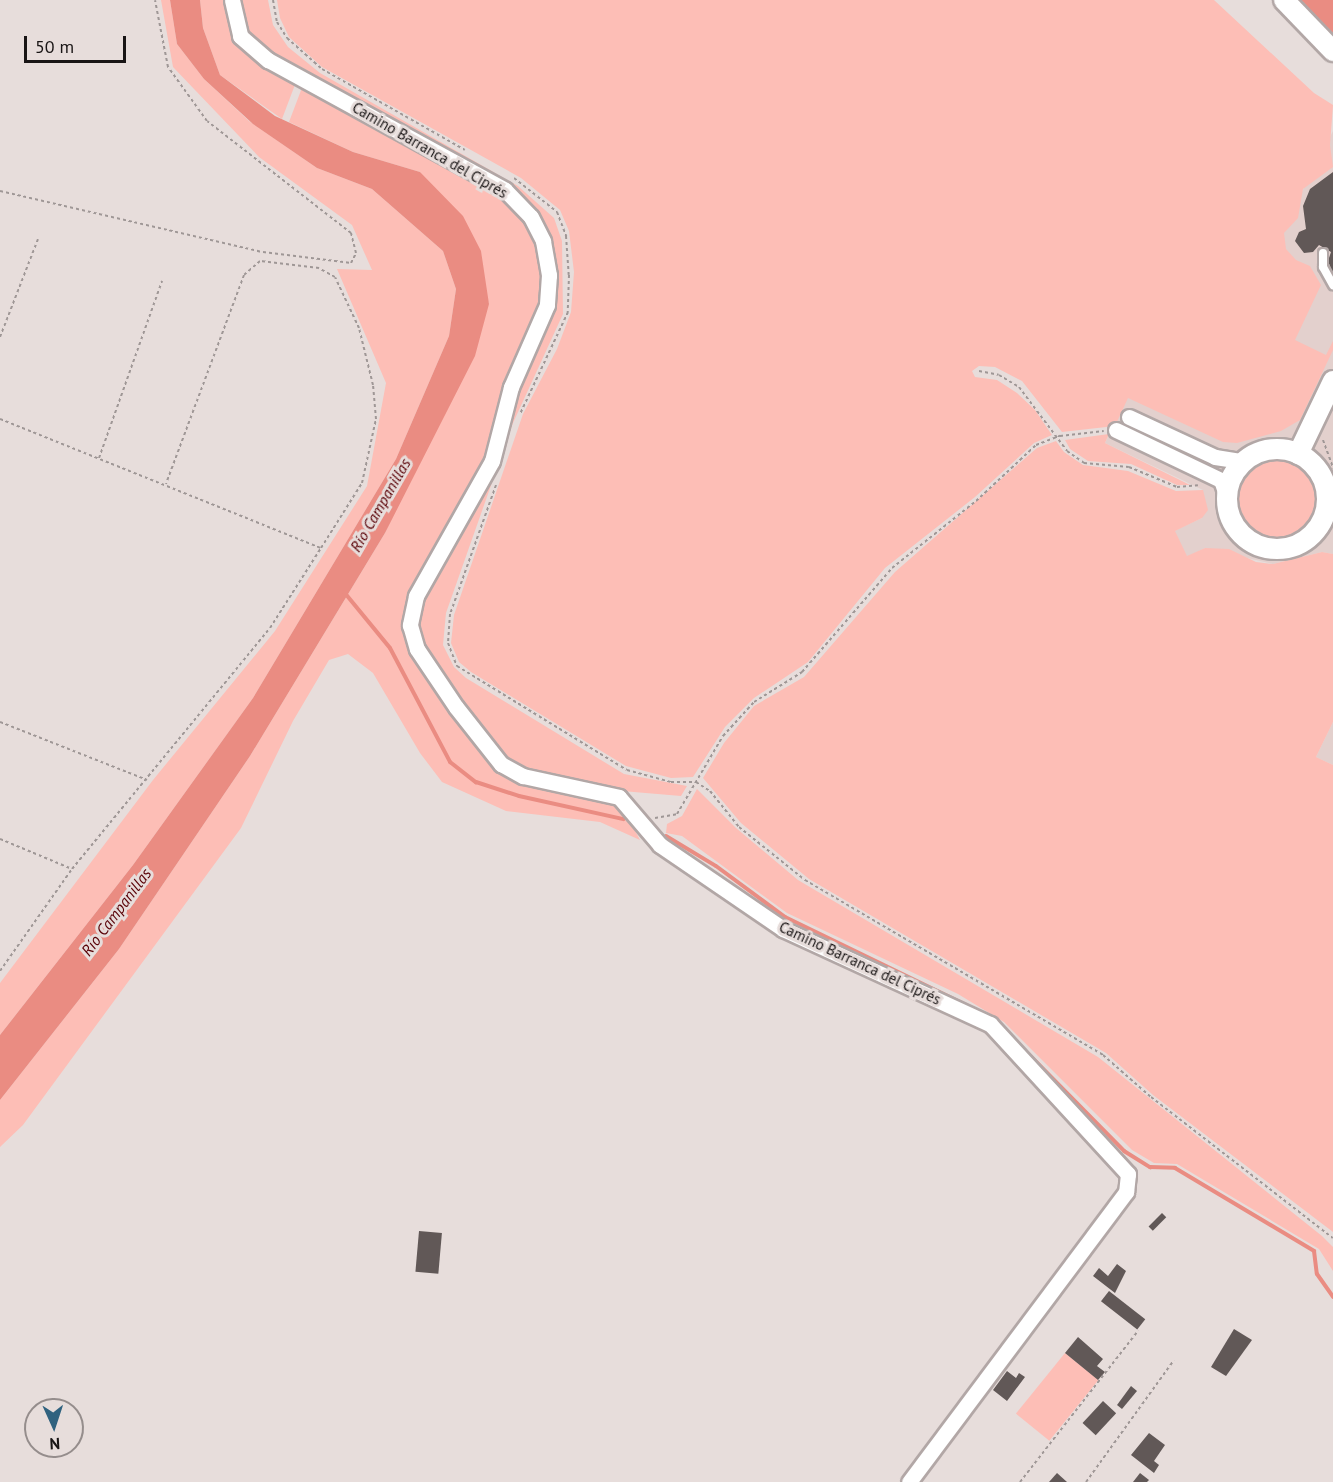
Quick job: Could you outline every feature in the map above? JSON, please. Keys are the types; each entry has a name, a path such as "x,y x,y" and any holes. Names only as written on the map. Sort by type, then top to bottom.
{"street":[{"name":"Camino Barranca del Ciprés","path":"232,0 240,36 268,60 505,190 531,217 543,242 547,264 547,305 511,387 492,461 416,596 410,626 424,658 501,764 523,776 619,797 660,845 783,929 990,1024 1128,1174 1126,1192 909,1482"},
{"path":"1284,0 1333,51"},
{"path":"1298,454 1333,381"},
{"path":"1129,417 1215,457 1245,462"},
{"path":"1116,430 1221,480 1227,497"},
{"path":"1272,448 1298,454 1311,461 1324,479 1329,513 1325,533 1291,548 1258,547 1241,536 1227,514 1227,484 1234,471 1257,452 1272,448"}],"lane":[{"path":"1323,253 1323,267 1333,285"}],"path":[{"path":"0,191 263,252 351,263 356,253 351,233 207,121 168,67 155,0"},
{"path":"273,0 277,22 287,38 322,69 471,154"},
{"path":"510,176 557,212 566,236 569,275 568,312 519,416"},
{"path":"0,337 38,239"},
{"path":"0,971 72,869 270,628 362,483 376,419 373,385 358,328 335,277 319,268 260,261 244,275 166,484"},
{"path":"99,458 162,281"},
{"path":"980,371 999,375 1019,387 1060,436 1067,451 1084,463 1129,467 1177,488 1192,488"},
{"path":"0,419 321,548"},
{"path":"640,820 677,814 723,736 754,702 802,672 892,568 976,501 1036,445 1060,436 1116,430"},
{"path":"1322,435 1324,450 1333,468"},
{"path":"498,480 450,614 448,643 458,666 627,770 671,782 696,782 710,791 739,826 805,880 1103,1055 1150,1097 1333,1238"},
{"path":"0,722 147,780"},
{"path":"0,839 72,869"},
{"path":"1020,1482 1138,1331"},
{"path":"1086,1482 1174,1360"}],"shaded area":[{"path":"161,0 170,0 177,44 204,79 249,121 317,168 372,189 443,251 456,289 449,336 396,459 253,698 133,865 0,1035 0,983 153,780 275,631 367,486 386,383 337,269 372,270 352,225 259,157 173,67"},
{"path":"200,0 227,0 234,33 296,82 282,119 220,75 203,28"},
{"path":"241,0 268,0 273,25 288,47 320,73 518,186 554,218 562,241 563,314 513,423 446,613 443,645 454,667 466,678 624,774 687,786 681,796 622,791 518,769 486,740 422,647 416,624 420,601 494,467 515,392 548,324 553,274 532,210 517,192 472,162 268,54 247,33"},
{"path":"277,0 1214,0 1314,93 1333,105 1330,145 1333,167 1303,189 1298,218 1284,233 1286,249 1296,260 1310,266 1321,285 1295,340 1326,355 1333,341 1333,350 1300,420 1281,431 1237,443 1223,442 1128,398 1115,426 1062,432 1022,381 995,367 979,366 972,371 975,377 997,380 1017,393 1035,410 1052,435 1034,443 975,497 885,568 808,662 754,698 725,727 693,777 671,778 626,766 471,672 459,662 451,643 454,615 523,414 557,349 571,312 574,272 569,231 560,210 521,178 322,67 289,37 280,18"},
{"path":"303,85 500,192 519,211 536,239 543,268 542,300 489,451 404,619 490,758 613,804 630,821 640,840 600,822 506,811 442,782 420,753 373,673 348,654 329,660 293,721 241,828 23,1125 0,1147 0,1100 119,949 250,756 385,533 489,303 420,172 353,152 289,122"},
{"path":"1333,131 1333,554 1322,552 1273,564 1205,548 1187,557 1174,531 1202,518 1203,490 1105,443 1127,398 1215,362"},
{"path":"1122,421 1207,461 1205,465 1120,426"},
{"path":"1109,434 1105,443 1190,485 1177,485 1131,464 1088,461 1070,449 1065,440"},
{"path":"1056,441 1064,452 1083,465 1128,471 1176,491 1203,490 1208,510 1202,518 1175,531 1187,556 1205,548 1229,549 1256,562 1273,564 1322,552 1333,554 1333,722 1316,757 1333,765 1333,1232 1153,1095 1106,1053 809,879 741,823 703,778 724,743 754,706 804,677 895,572 1037,448"},
{"path":"1276,458 1292,461 1305,470 1314,483 1317,499 1314,515 1305,528 1292,537 1276,540 1260,537 1247,528 1238,515 1235,499 1238,483 1247,470 1260,461"},
{"path":"1333,722 1333,765 1316,757"},
{"path":"697,789 736,828 798,880 1098,1057 1322,1236 1333,1247 1333,1271 1319,1249 1177,1164 1154,1163 1132,1150 1004,1022 958,994 787,913 682,836 666,833 667,824 682,816"},
{"path":"1065,1353 1098,1380 1049,1441 1016,1414"}],"water":[{"name":"Río Campanillas","path":"170,0 200,0 203,28 220,75 275,116 353,152 420,172 463,216 481,251 489,304 475,356 385,533 250,756 119,949 0,1100 0,1035 133,865 253,698 396,459 449,336 456,289 443,251 372,189 317,168 253,124 204,79 177,44"},
{"path":"1292,0 1333,0 1333,44"}],"building":[{"path":"1333,172 1333,274 1328,261 1331,252 1319,245 1313,252 1304,253 1295,241 1299,232 1306,229 1303,206 1310,189"},
{"path":"1162,1213 1166,1217 1153,1231 1149,1226"},
{"path":"419,1231 442,1233 438,1274 415,1272"},
{"path":"1117,1264 1126,1271 1115,1293 1093,1276 1099,1268 1108,1276"},
{"path":"1109,1291 1145,1319 1137,1330 1101,1301"},
{"path":"1234,1329 1252,1340 1226,1376 1211,1367"},
{"path":"1078,1337 1103,1359 1097,1366 1105,1372 1098,1380 1065,1353"},
{"path":"1007,1371 1016,1378 1019,1373 1025,1377 1007,1401 993,1390"},
{"path":"1131,1386 1137,1391 1122,1409 1117,1405"},
{"path":"1103,1401 1116,1413 1096,1435 1083,1423"},
{"path":"1149,1433 1165,1445 1154,1461 1159,1465 1154,1473 1131,1455"},
{"path":"1057,1473 1067,1482 1049,1482"},
{"path":"1140,1473 1149,1480 1133,1482"}],"waterway":[{"path":"344,592 390,648 450,762 476,782 519,796 623,819"},
{"path":"666,836 716,866 785,917 987,1015"},
{"path":"993,1018 1124,1151 1150,1167 1175,1168 1314,1251 1317,1274 1333,1297"}]}
